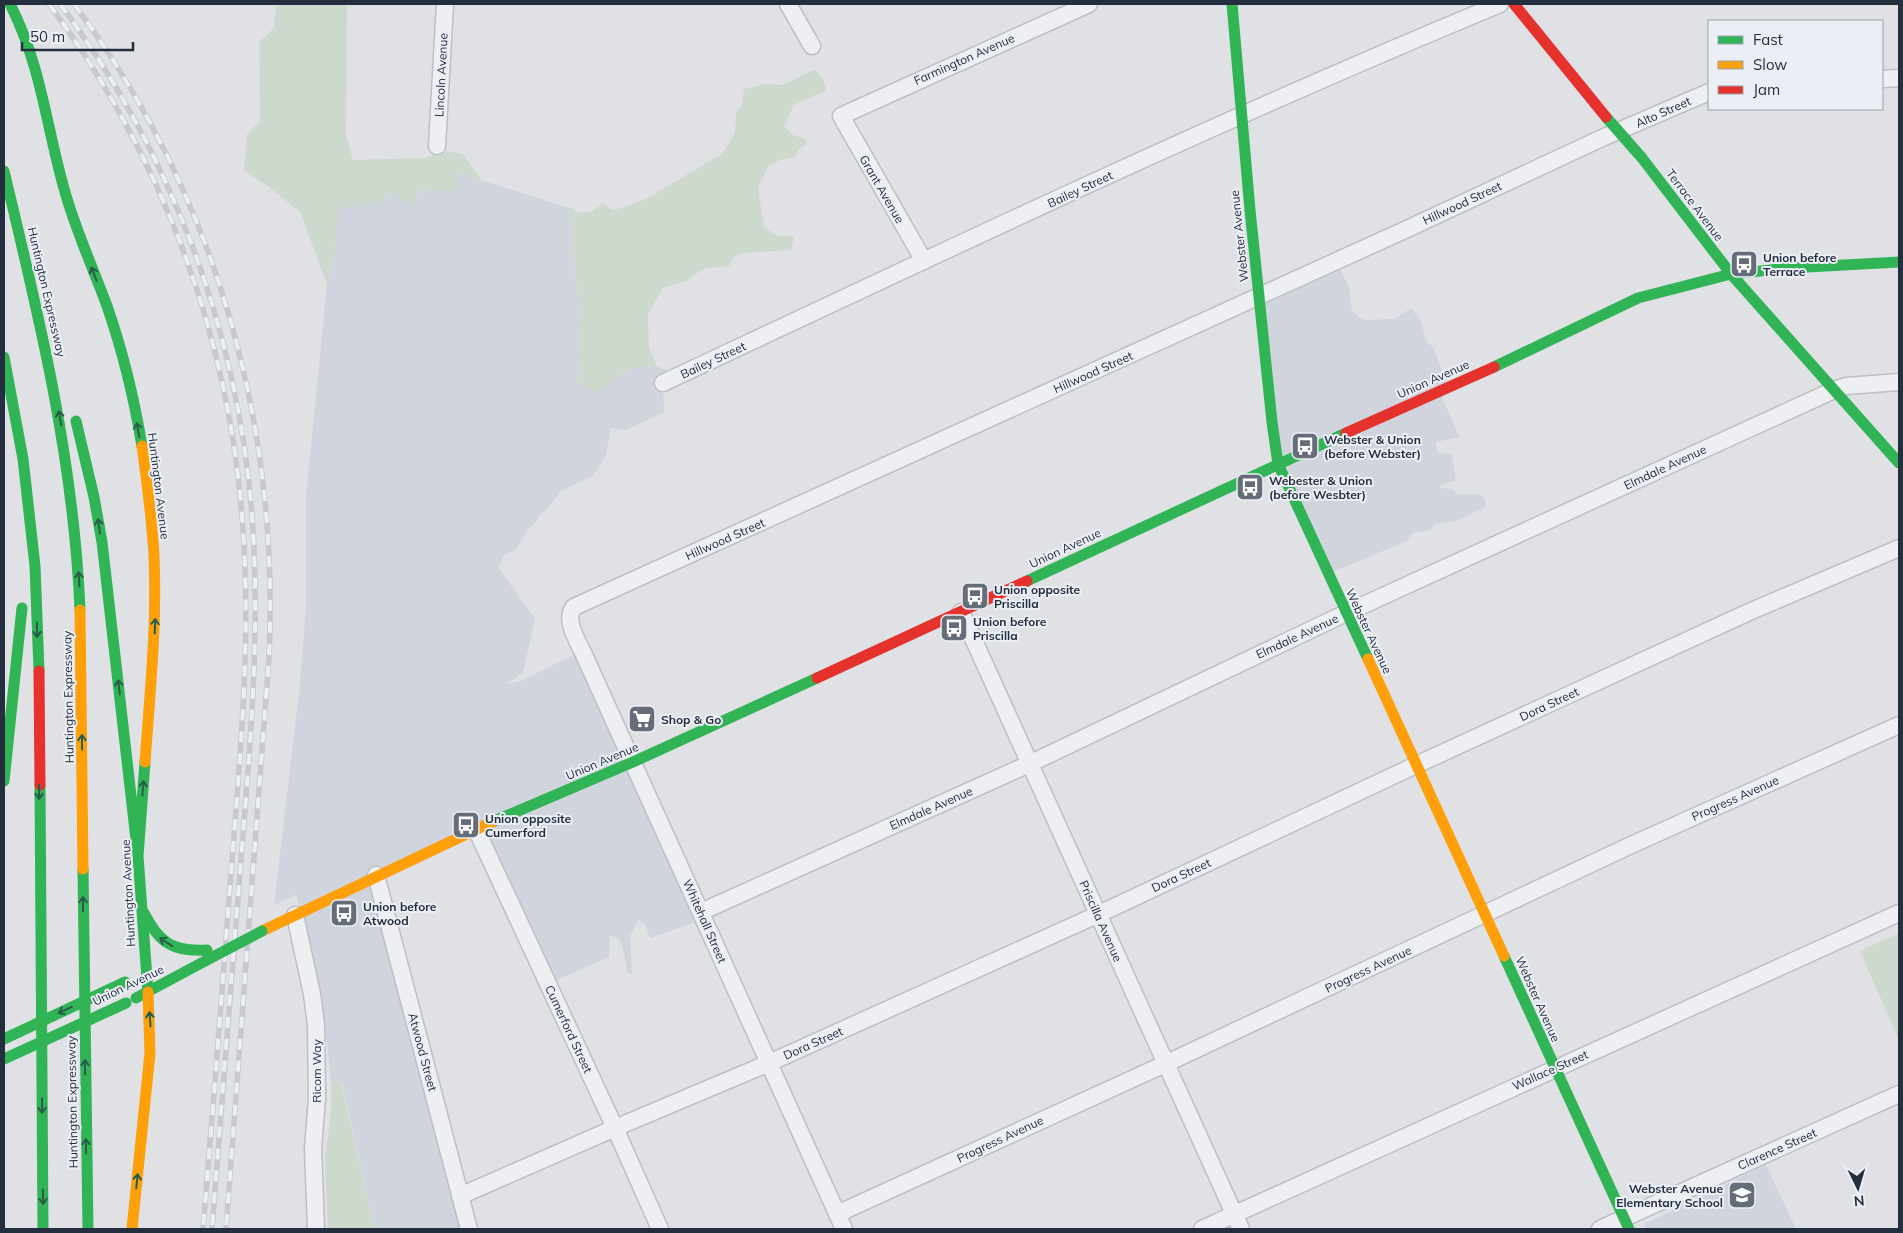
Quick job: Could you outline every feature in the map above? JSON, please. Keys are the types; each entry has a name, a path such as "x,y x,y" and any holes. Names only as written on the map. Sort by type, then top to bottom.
{"main road":[{"name":"Huntington Avenue","path":"10,4 21,23 32,51 43,89 56,158 65,193 118,339 130,388 143,457 151,517 155,610 153,663 138,858 147,974 150,1053 132,1229"},
{"name":"Webster Avenue","path":"1232,4 1259,296 1278,464 1626,1224"},
{"name":"Terrace Avenue","path":"1514,4 1618,132 1642,158 1731,274 1899,463"},
{"path":"4,170 58,352"},
{"name":"Huntington Expressway","path":"4,170 42,329 60,416 79,576 82,674 85,1106 88,1229"},
{"name":"Union Avenue","path":"4,1059 126,1003 148,992 207,955 376,875 476,829 633,762 1278,464 1517,356 1638,298 1731,274 1789,268 1899,262"},
{"path":"4,357 23,459 35,566 38,630 43,1229"},
{"path":"73,409 93,490 100,534 138,858"},
{"path":"23,459 24,571"},
{"path":"4,780 23,598"},
{"path":"142,907 151,928 164,943 175,948 207,955"},
{"name":"Union Avenue","path":"183,960 207,955"},
{"name":"Union Avenue","path":"4,1039 125,982 159,969"}],"street":[{"name":"Lincoln Avenue","path":"437,146 445,4"},
{"path":"788,4 812,46"},
{"name":"Farmington Avenue","path":"841,116 1089,4"},
{"name":"Bailey Street","path":"663,384 924,261 1242,115 1371,57 1500,4"},
{"path":"1883,79 1899,78"},
{"name":"Alto Street","path":"1618,132 1708,92"},
{"name":"Grant Avenue","path":"841,116 924,261"},
{"name":"Hillwood Street","path":"570,611 574,607 1618,132"},
{"name":"Elmdale Avenue","path":"701,912 1029,764 1346,613 1834,390 1846,386 1899,382"},
{"name":"Dora Street","path":"460,1196 769,1063 1099,914 1416,765 1749,612 1899,548"},
{"name":"Whitehall Street","path":"570,611 572,627 844,1229"},
{"name":"Priscilla Avenue","path":"960,612 1099,914 1237,1222"},
{"name":"Progress Avenue","path":"837,1214 1165,1064 1629,846 1899,725"},
{"name":"Cumerford Street","path":"476,829 660,1229"},
{"name":"Atwood Street","path":"376,875 469,1229"},
{"name":"Wallace Street","path":"1202,1229 1237,1222 1554,1068 1899,913"},
{"name":"Ricom Way","path":"295,915 312,994 316,1025 317,1089 313,1150 316,1229"},
{"name":"Clarence Street","path":"1600,1229 1626,1224 1899,1094"}],"shaded area":[{"path":"276,4 347,4 346,135 353,160 425,158 449,151 464,155 481,180 480,184 468,174 454,173 462,189 432,190 422,188 417,195 416,205 404,203 396,193 383,197 382,202 339,208 335,252 327,284 300,212 269,187 244,171 247,134 260,121 259,42 274,28"},
{"path":"814,70 823,79 827,90 794,105 784,126 793,135 805,139 807,143 798,150 795,157 780,160 769,165 758,187 764,227 777,236 794,236 791,250 743,253 734,257 729,266 703,269 686,281 663,288 648,314 649,347 657,366 631,369 624,372 612,380 599,394 577,382 580,356 578,299 569,206 579,213 592,211 603,203 612,210 646,199 722,154 735,133 736,113 742,104 744,89 764,84 783,85"},
{"path":"453,173 468,174 480,183 481,180 569,208 578,299 580,356 577,382 599,393 614,377 635,367 657,366 670,372 663,384 664,412 626,430 611,428 606,455 593,476 562,490 528,529 516,550 505,554 498,567 535,619 523,672 507,684 521,681 577,653 701,920 650,938 645,924 638,920 630,936 632,973 627,973 623,947 619,939 610,935 609,957 550,983 476,830 378,871 469,1229 375,1229 342,1083 331,1081 326,1032 316,970 296,895 274,905 299,693 306,608 306,497 327,284 335,252 338,208 381,202 383,197 396,193 416,205 417,195 422,188 432,190 461,188"},
{"path":"1334,258 1348,285 1352,310 1358,317 1366,320 1395,319 1411,308 1421,321 1426,341 1433,347 1448,386 1441,395 1459,437 1436,442 1437,452 1452,454 1456,480 1439,488 1453,489 1457,495 1479,494 1484,497 1486,506 1457,521 1436,524 1430,530 1412,533 1407,541 1330,573 1279,468 1257,295"},
{"path":"1899,933 1899,1040 1860,951"},
{"path":"331,1081 341,1083 375,1229 328,1229 325,1158 331,1113"},
{"name":"Webster Avenue Elementary School","path":"1766,1165 1796,1229 1647,1229 1644,1224"}],"railway":[{"path":"49,4 90,63 126,124 157,187 184,252 206,319 223,388 236,458 245,572 245,658 238,787 203,1229"},
{"path":"60,4 101,62 137,124 168,187 195,253 217,320 234,389 246,458 255,572 254,658 247,787 212,1229"},
{"path":"74,4 123,76 166,153 201,232 228,314 249,398 263,484 270,570 269,658 226,1229"}],"traffic: fast":[{"path":"10,4 21,28 36,74 69,207 107,306 118,341 132,393 142,446"},
{"path":"1232,4 1250,210 1278,464 1368,659"},
{"path":"1606,117 1642,158 1731,274 1899,463"},
{"path":"4,171 42,334 63,443 71,499 80,610"},
{"path":"1494,367 1638,298 1731,274 1789,268 1899,262"},
{"path":"4,357 23,459 35,566 39,671"},
{"path":"76,421 94,497 102,542 138,857"},
{"path":"1027,581 1346,433"},
{"path":"4,781 22,608"},
{"path":"492,822 633,762 817,678"},
{"path":"145,762 138,856 148,992"},
{"path":"40,785 43,1229"},
{"path":"83,869 88,1229"},
{"path":"144,913 155,932 168,944 185,949 207,950"},
{"path":"207,960 262,931"},
{"path":"1504,956 1629,1229"},
{"path":"136,998 207,960"},
{"path":"4,1039 125,982"},
{"path":"4,1059 126,1003"}],"traffic: slow":[{"path":"142,446 152,528 155,582 145,762"},
{"path":"80,610 83,869"},
{"path":"1368,659 1504,956"},
{"path":"262,931 492,822"},
{"path":"132,1229 150,1053 148,992"}],"traffic: jam":[{"path":"1514,4 1606,117"},
{"path":"1346,433 1494,367"},
{"path":"817,678 1027,581"},
{"path":"39,671 40,785"}],"place":[{"name":"Union before Terrace","path":"1744,264"},
{"name":"Webster & Union (before Webster)","path":"1305,446"},
{"name":"Webester & Union (before Wesbter)","path":"1250,487"},
{"name":"Union opposite Priscilla","path":"975,596"},
{"name":"Union before Priscilla","path":"954,628"},
{"name":"Shop & Go","path":"642,719"},
{"name":"Union opposite Cumerford","path":"466,825"},
{"name":"Union before Atwood","path":"344,913"},
{"name":"Webster Avenue Elementary School","path":"1742,1195"}]}
